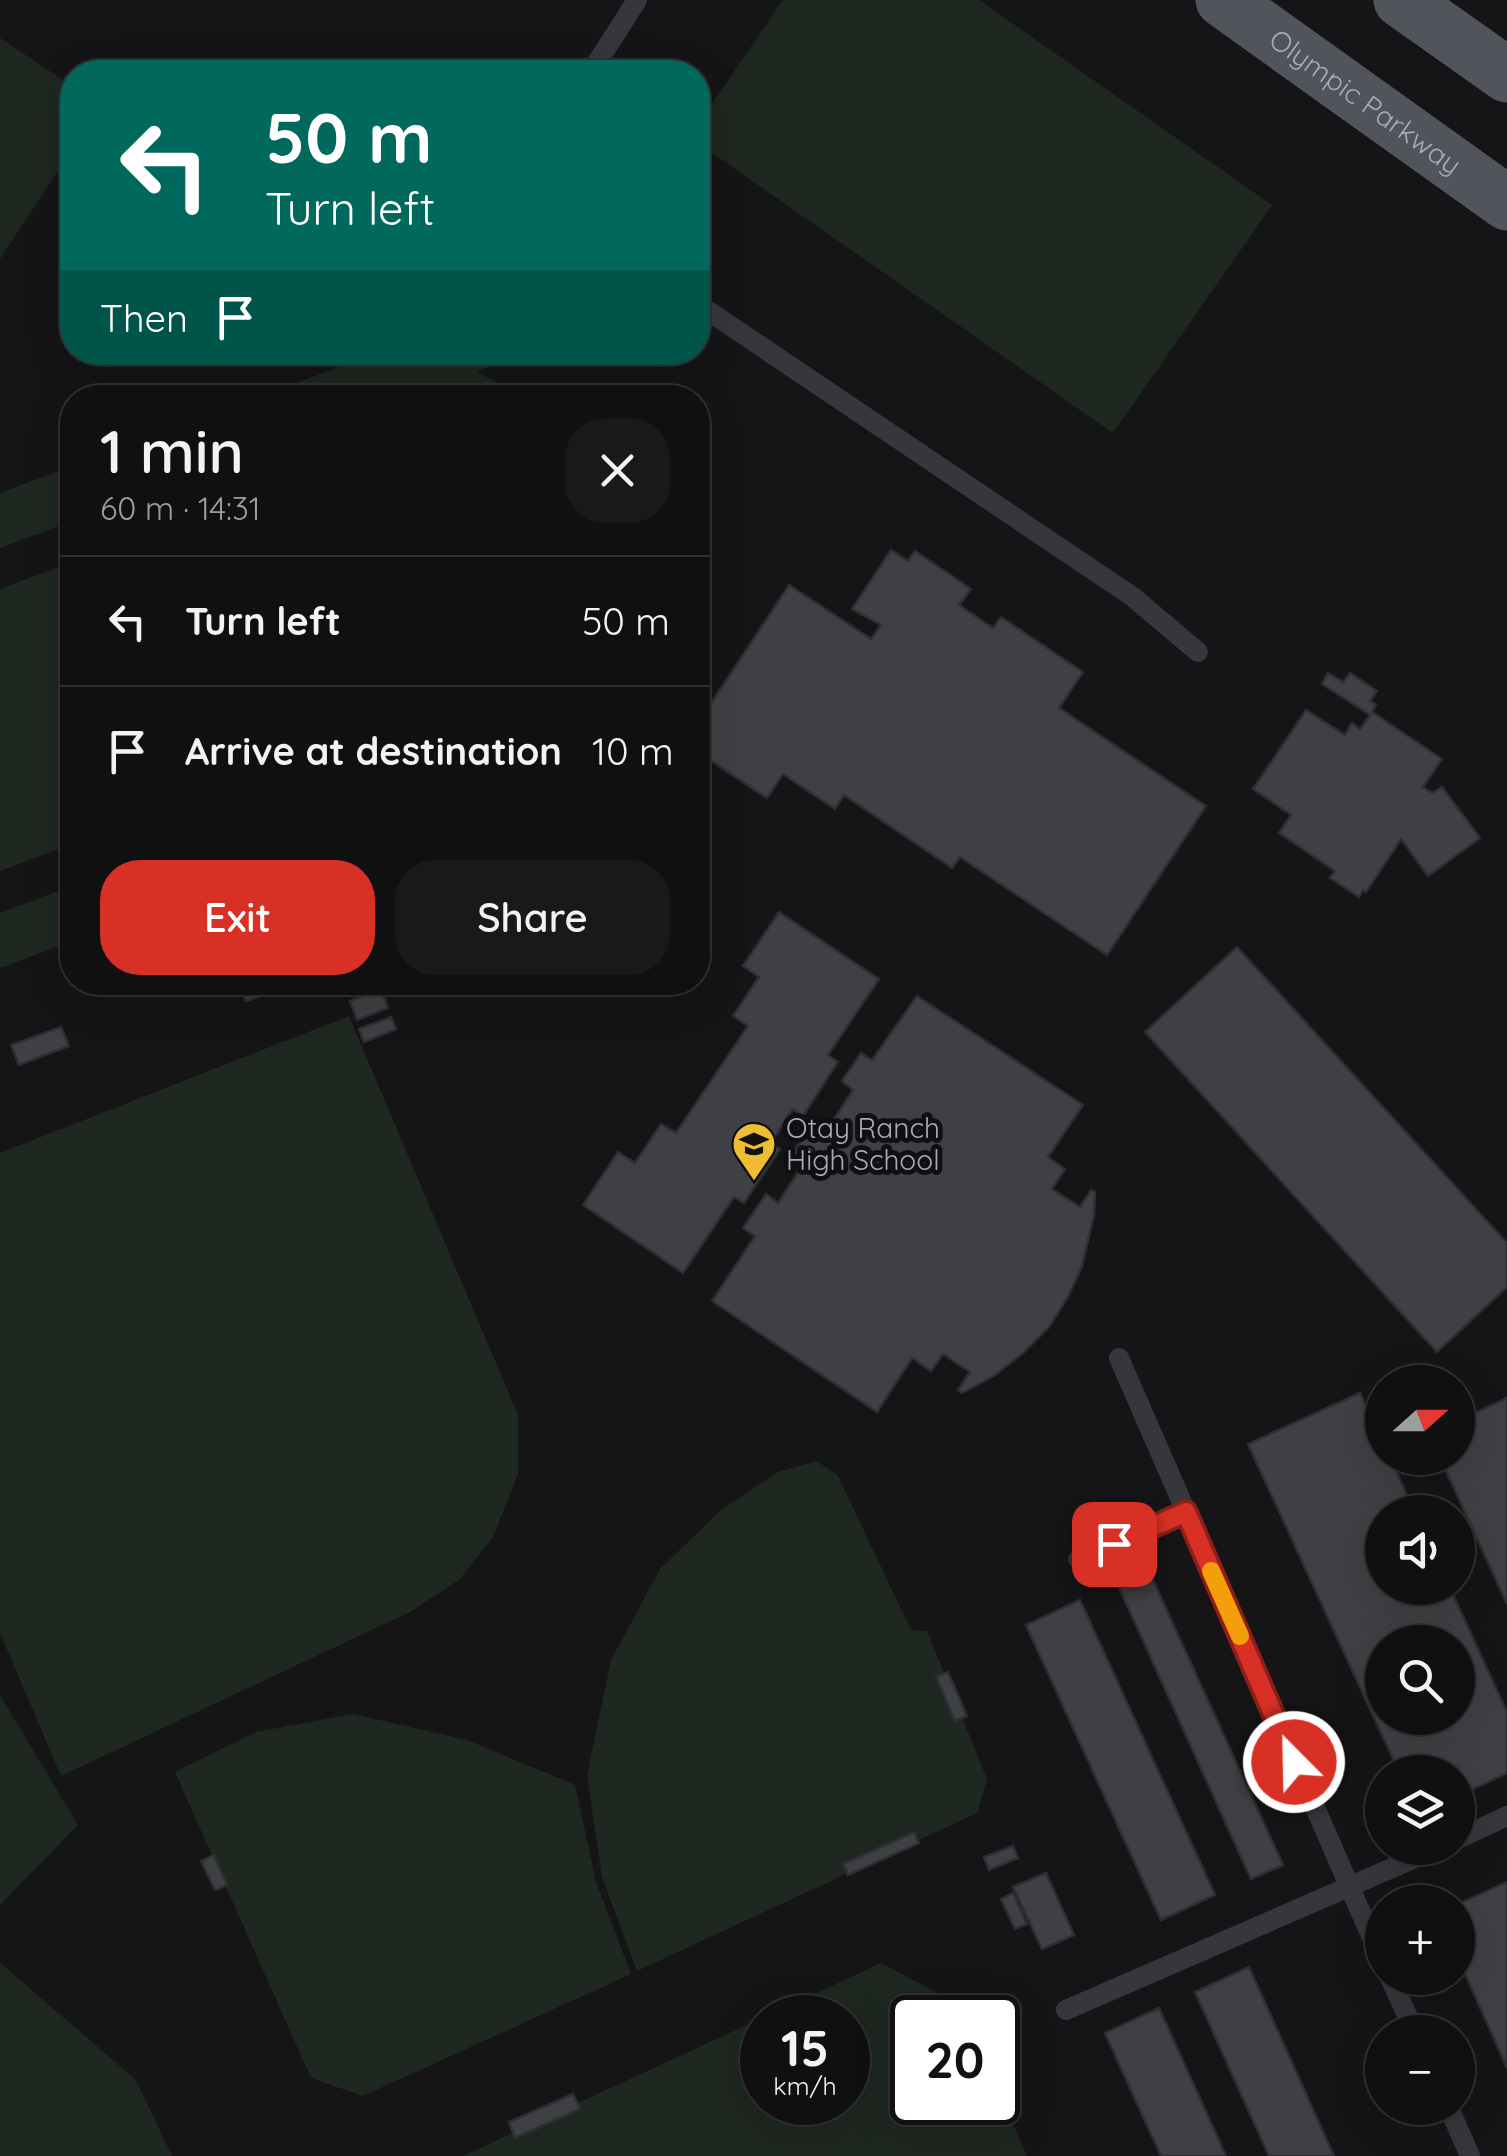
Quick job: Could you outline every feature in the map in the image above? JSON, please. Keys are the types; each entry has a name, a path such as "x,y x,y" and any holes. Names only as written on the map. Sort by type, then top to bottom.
{"main road":[{"name":"Olympic Parkway","path":"1224,0 1507,203"},
{"path":"1401,0 1507,75"}],"lane":[{"path":"599,60 637,0"},
{"path":"710,312 1132,597 1198,652"},
{"path":"1119,1358 1365,1922"},
{"path":"1078,1559 1186,1512"},
{"path":"1475,1830 1507,1816"},
{"path":"1066,2010 1401,1865"},
{"path":"1456,2125 1470,2156"}],"shaded area":[{"path":"783,0 979,0 1272,205 1113,433 710,151 710,106"},
{"path":"0,38 60,78 60,167 0,259"},
{"path":"346,365 494,365 477,372 502,385 290,385"},
{"path":"60,470 60,526 0,548 0,493"},
{"path":"60,566 60,848 0,871 0,589"},
{"path":"60,890 60,946 0,968 0,913"},
{"path":"349,1016 518,1415 518,1474 493,1537 459,1580 410,1612 61,1776 0,1633 0,1153"},
{"path":"817,1461 838,1476 911,1630 927,1631 987,1779 977,1813 637,1971 602,1877 587,1775 611,1660 660,1569 721,1510 778,1472"},
{"path":"0,1695 78,1825 0,1905"},
{"path":"353,1714 467,1740 575,1785 596,1882 631,1974 363,2096 311,2078 175,1772 256,1732"},
{"path":"0,1963 136,2080 172,2156 0,2156"},
{"path":"881,1963 942,1995 890,1995 890,2125 1013,2125 1027,2156 463,2156 740,2028 740,2125 870,2125 870,1995 812,1995"}],"building":[{"path":"891,550 908,561 915,551 971,589 959,605 993,628 1001,617 1083,672 1059,708 1206,806 1107,955 960,857 952,868 844,795 835,809 783,774 767,798 710,760 710,705 789,585 871,639 881,625 852,609"},
{"path":"1328,673 1343,682 1350,673 1377,691 1370,701 1376,705 1372,712 1442,759 1423,787 1433,793 1442,787 1480,838 1428,876 1401,839 1359,897 1330,878 1335,871 1279,833 1291,815 1253,789 1306,710 1345,735 1352,723 1360,729 1370,715 1322,684"},
{"path":"779,912 879,979 828,1055 838,1062 803,1116 793,1109 771,1143 780,1149 744,1203 734,1197 683,1273 583,1205 618,1152 635,1163 661,1124 676,1133 748,1026 733,1016 759,977 743,966"},
{"path":"1237,947 1507,1243 1507,1287 1437,1352 1145,1032"},
{"path":"366,995 383,995 388,1008 357,1020 350,1001"},
{"path":"917,996 1083,1105 1048,1157 1065,1169 1052,1189 1080,1207 1091,1190 1095,1192 1094,1215 1082,1266 1068,1297 1049,1327 1023,1353 995,1375 962,1393 958,1390 970,1372 943,1354 931,1371 912,1358 877,1412 712,1301 755,1236 743,1228 766,1194 778,1203 801,1168 788,1160 814,1121 827,1130 853,1090 842,1081 861,1053 872,1060"},
{"path":"391,1017 396,1029 364,1042 359,1029"},
{"path":"61,1027 69,1046 19,1065 11,1045"},
{"path":"1360,1393 1365,1404 1365,1475 1398,1475 1407,1495 1365,1495 1365,1605 1458,1605 1467,1625 1365,1625 1365,1698 1248,1444"},
{"path":"1507,1398 1507,1604 1475,1534 1475,1495 1457,1495 1448,1475 1475,1475 1475,1413"},
{"path":"1148,1569 1283,1865 1251,1879 1117,1583"},
{"path":"1080,1600 1215,1895 1161,1920 1026,1625"},
{"path":"1475,1642 1507,1712 1507,1773 1475,1788 1475,1755 1391,1755 1382,1735 1475,1735"},
{"path":"948,1672 967,1716 955,1721 936,1677"},
{"path":"914,1832 919,1843 848,1875 843,1864"},
{"path":"1013,1846 1018,1858 989,1870 984,1857"},
{"path":"214,1855 227,1885 215,1890 201,1861"},
{"path":"1046,1873 1074,1935 1042,1949 1013,1887"},
{"path":"1507,1882 1507,2068 1474,1995 1475,1896"},
{"path":"1013,1893 1027,1924 1015,1929 1001,1899"},
{"path":"1249,1967 1334,2156 1269,2156 1195,1992"},
{"path":"1159,2008 1226,2156 1161,2156 1105,2033"},
{"path":"573,2094 580,2109 515,2138 509,2122"}],"slow traffic":[{"path":"1211,1571 1240,1636"}],"place":[{"name":"Otay Ranch High School","path":"754,1182"}],"route":[{"path":"1114,1544 1186,1512 1294,1762"}]}
